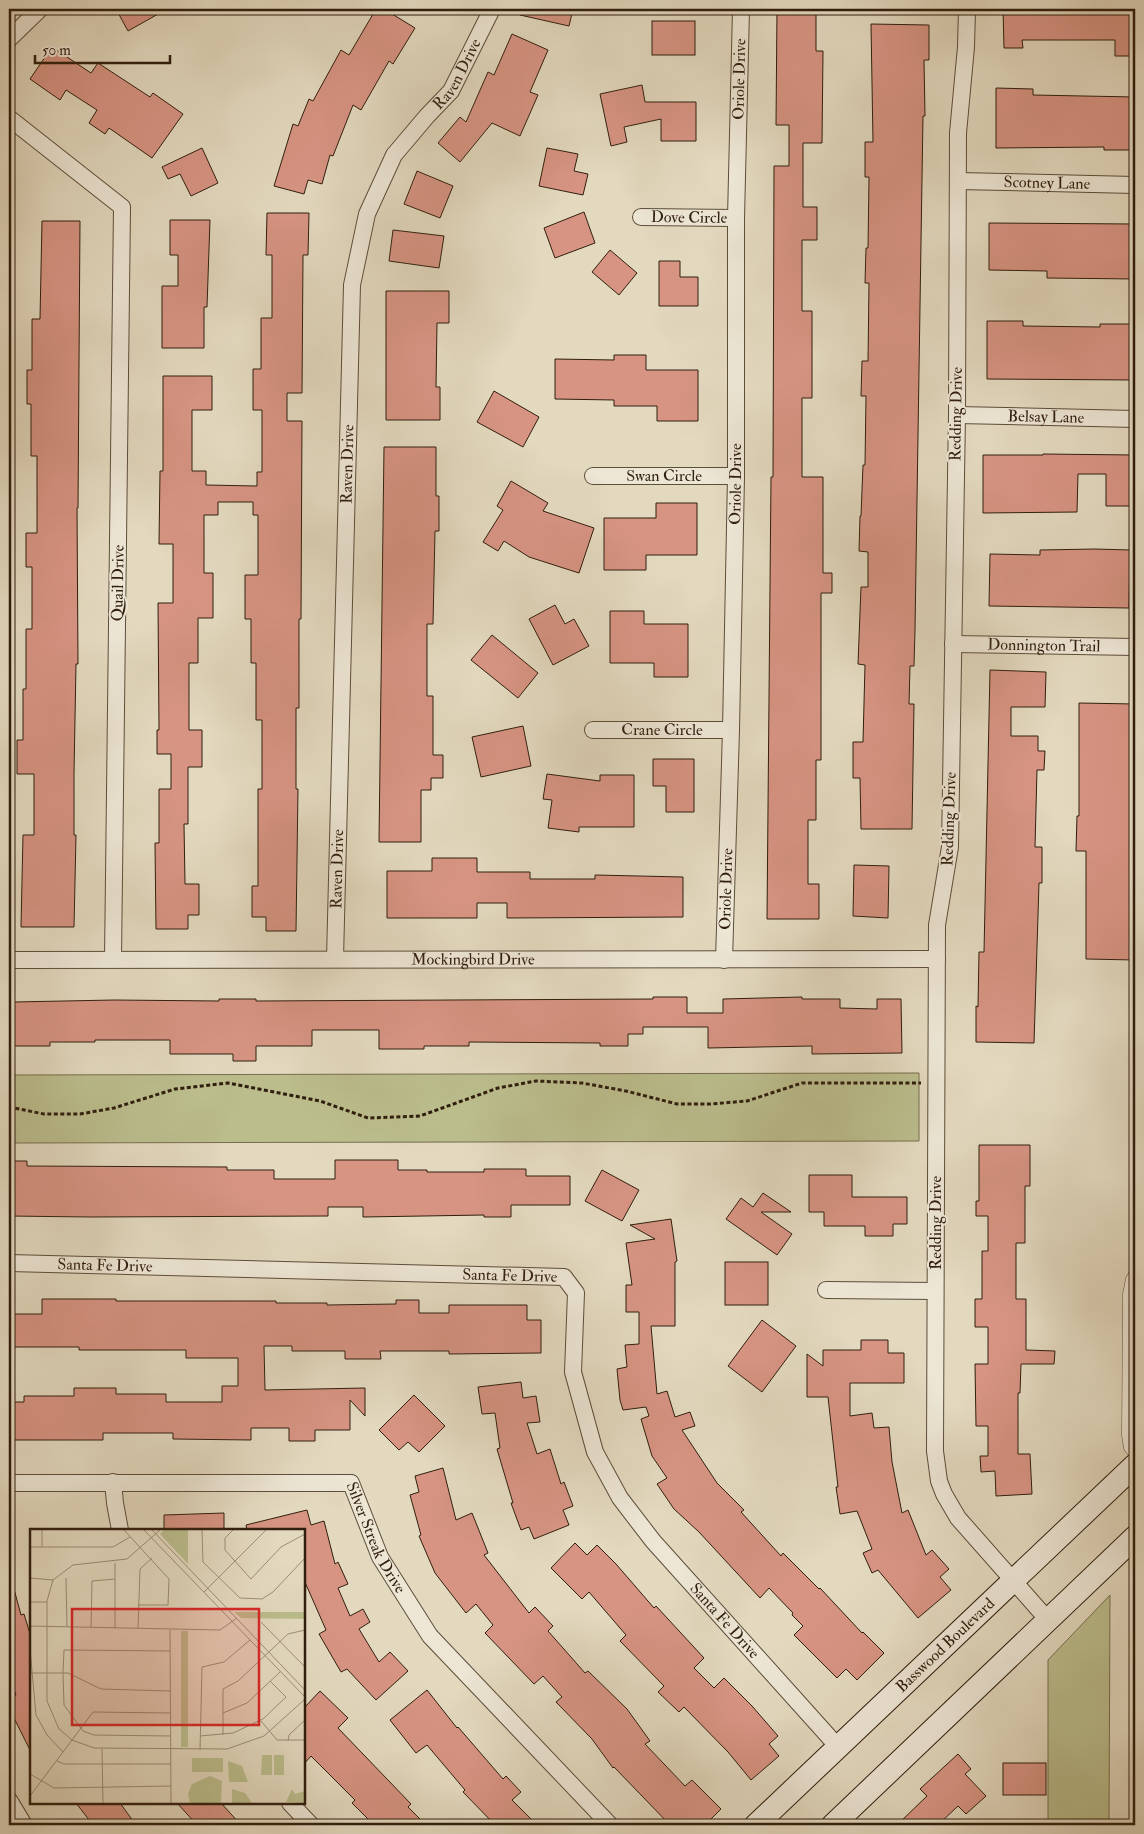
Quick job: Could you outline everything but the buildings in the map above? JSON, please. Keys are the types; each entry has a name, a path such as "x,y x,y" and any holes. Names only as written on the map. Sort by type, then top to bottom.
{"main road":[{"name":"Basswood Boulevard","path":"756,1825 1135,1465"},
{"path":"833,1825 1135,1537"}],"street":[{"path":"9,39 40,9"},
{"name":"Raven Drive","path":"336,959 352,285 367,214 394,155 451,91 492,9"},
{"name":"Oriole Drive","path":"724,960 732,730 736,476 736,218 740,9"},
{"name":"Redding Drive","path":"967,9 966,46 958,133 950,847 947,876 938,911 934,1432 939,1481 958,1518 1048,1620"},
{"name":"Quail Drive","path":"9,118 122,206 113,959"},
{"name":"Scotney Lane","path":"958,181 1135,185"},
{"name":"Dove Circle","path":"641,218 736,218"},
{"name":"Belsay Lane","path":"956,416 1135,419"},
{"name":"Swan Circle","path":"593,476 736,476"},
{"name":"Donnington Trail","path":"953,644 1135,647"},
{"name":"Crane Circle","path":"593,730 732,730"},
{"name":"Mockingbird Drive","path":"9,960 937,959"},
{"name":"Santa Fe Drive","path":"9,1264 564,1277 576,1293 573,1372 595,1452 620,1498 653,1541 839,1748"},
{"path":"826,1290 936,1291"},
{"path":"113,1482 120,1529"},
{"name":"Silver Streak Drive","path":"9,1483 351,1483 380,1558 430,1636 610,1825"},
{"path":"9,1800 24,1825"},
{"path":"291,1804 311,1825"}],"lane":[{"path":"1135,1270 1130,1279 1127,1294 1126,1426 1128,1448 1135,1456"}],"path":[{"path":"9,1107 44,1114 80,1114 114,1108 175,1089 228,1083 320,1101 368,1118 420,1116 436,1112 498,1088 536,1081 582,1083 626,1091 677,1104 747,1101 802,1083 936,1083"}],"green space":[{"path":"919,1073 919,1141 9,1143 9,1075"},
{"path":"1110,1595 1109,1825 1048,1825 1048,1660"}]}
